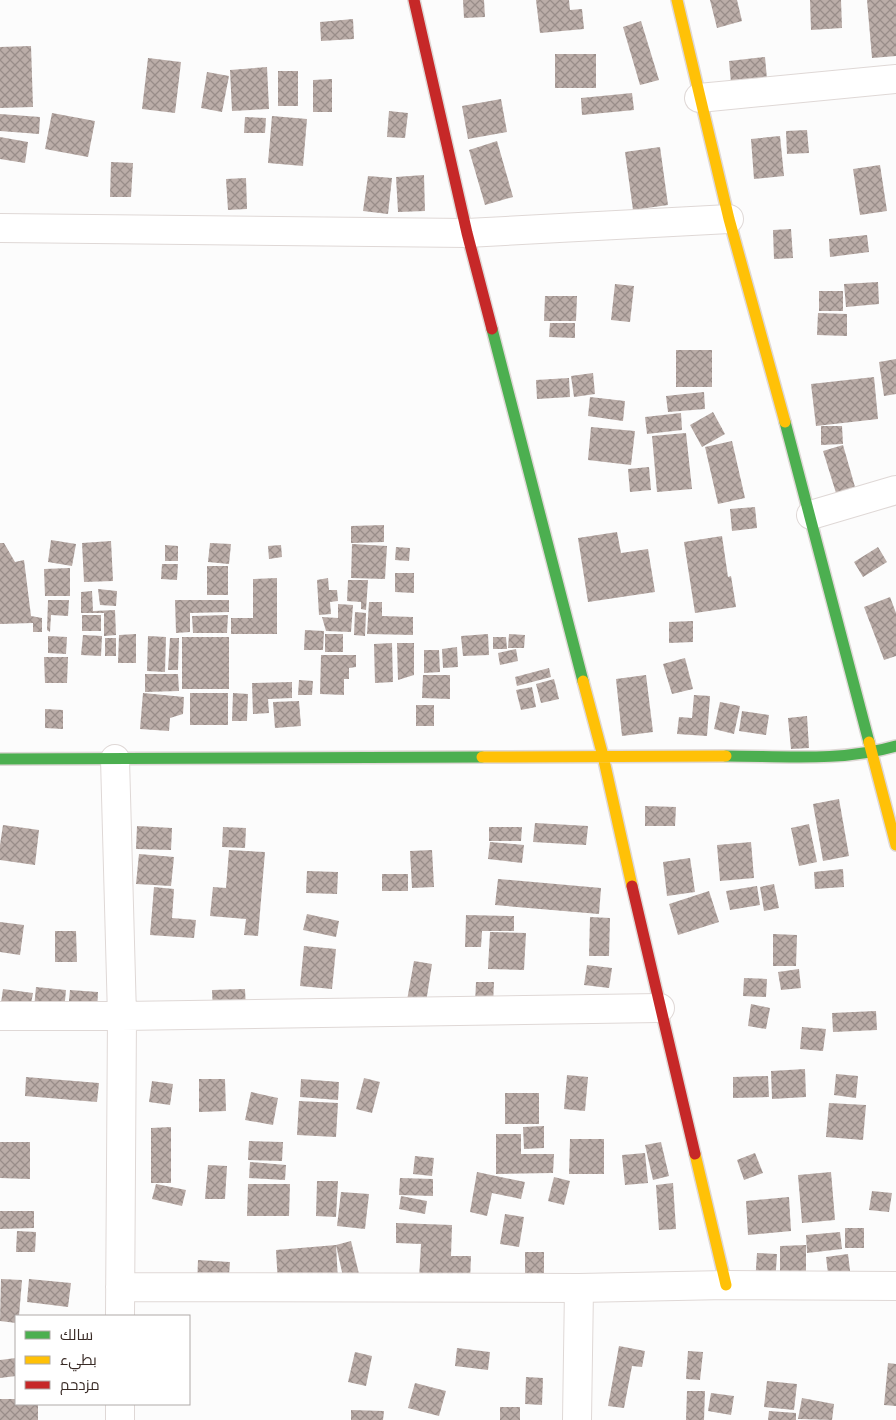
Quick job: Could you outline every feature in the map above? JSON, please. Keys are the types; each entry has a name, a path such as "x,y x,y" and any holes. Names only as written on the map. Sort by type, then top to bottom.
{"street":[{"path":"414,0 467,233 603,756 660,1008 726,1285"},
{"path":"677,0 729,219 811,515 896,845"},
{"path":"699,98 896,79"},
{"path":"0,228 467,233 729,219"},
{"path":"811,515 896,490"},
{"path":"0,759 841,756 872,753 896,746"},
{"path":"115,759 122,1016 120,1315"},
{"path":"0,1016 660,1008"},
{"path":"120,1287 579,1288 726,1285 896,1286"},
{"path":"577,1420 579,1288"},
{"path":"120,1405 120,1420"}],"building":[{"path":"463,0 484,0 485,17 464,18"},
{"path":"536,0 569,0 570,10 582,9 584,29 540,33"},
{"path":"710,0 737,0 742,21 717,28"},
{"path":"810,0 841,0 842,28 811,30"},
{"path":"867,0 896,0 896,56 872,58"},
{"path":"353,19 354,39 321,41 320,22"},
{"path":"641,21 659,80 640,85 623,27"},
{"path":"31,46 33,107 0,108 0,47"},
{"path":"555,54 596,54 596,88 555,88"},
{"path":"765,57 768,90 732,94 729,61"},
{"path":"148,58 181,62 175,113 142,109"},
{"path":"267,67 269,109 232,111 230,70"},
{"path":"278,71 298,71 298,106 278,106"},
{"path":"207,72 229,76 222,112 201,108"},
{"path":"332,79 332,112 313,112 313,80"},
{"path":"632,93 634,110 582,115 581,98"},
{"path":"501,99 507,132 468,139 462,106"},
{"path":"389,111 408,113 405,138 387,137"},
{"path":"52,113 95,121 88,157 45,149"},
{"path":"0,114 40,117 39,134 0,131"},
{"path":"272,116 307,119 303,166 268,163"},
{"path":"245,117 266,118 265,133 244,133"},
{"path":"807,130 809,153 787,154 786,131"},
{"path":"780,136 784,176 754,179 751,139"},
{"path":"0,137 28,142 25,163 0,159"},
{"path":"497,141 513,197 485,205 469,150"},
{"path":"660,147 668,205 633,210 625,152"},
{"path":"111,162 133,163 131,197 110,197"},
{"path":"880,165 887,211 860,215 853,169"},
{"path":"424,175 425,211 398,212 396,177"},
{"path":"368,176 392,178 388,214 363,211"},
{"path":"246,178 247,209 228,210 226,179"},
{"path":"791,229 793,258 774,259 773,230"},
{"path":"867,235 869,252 830,257 829,239"},
{"path":"878,282 879,304 846,307 844,284"},
{"path":"615,284 634,286 630,322 611,320"},
{"path":"819,291 843,291 843,311 819,311"},
{"path":"545,296 577,296 576,321 544,321"},
{"path":"818,313 847,314 847,336 817,335"},
{"path":"550,323 575,323 575,338 549,337"},
{"path":"676,350 712,350 712,387 676,387"},
{"path":"896,359 896,394 884,396 879,362"},
{"path":"593,373 595,394 574,397 571,376"},
{"path":"874,377 878,419 816,426 811,384"},
{"path":"569,378 570,397 537,399 536,380"},
{"path":"704,392 705,409 668,412 666,396"},
{"path":"590,397 625,401 623,421 588,416"},
{"path":"713,412 725,434 702,447 690,425"},
{"path":"681,413 682,430 647,434 645,417"},
{"path":"821,426 842,426 843,444 821,445"},
{"path":"591,427 635,431 631,465 588,460"},
{"path":"686,433 692,489 657,492 652,436"},
{"path":"732,441 745,498 718,504 705,447"},
{"path":"843,445 855,487 836,493 823,451"},
{"path":"649,467 651,490 630,492 628,469"},
{"path":"755,507 757,528 732,531 730,509"},
{"path":"384,525 384,542 351,543 351,526"},
{"path":"617,532 621,553 648,549 655,592 588,602 578,538"},
{"path":"722,536 728,577 731,576 736,607 695,613 684,542"},
{"path":"51,540 76,544 72,566 48,562"},
{"path":"111,541 113,581 84,582 82,543"},
{"path":"0,543 4,543 15,562 24,560 31,616 42,618 42,632 33,632 33,623 0,624"},
{"path":"210,543 231,544 229,564 208,562"},
{"path":"352,544 387,546 385,579 351,578"},
{"path":"165,545 178,546 178,561 165,561"},
{"path":"281,545 282,557 269,559 268,546"},
{"path":"396,547 410,548 409,561 395,560"},
{"path":"878,547 887,562 863,577 854,562"},
{"path":"162,564 178,564 177,580 161,579"},
{"path":"207,566 228,566 228,595 207,595"},
{"path":"70,568 70,596 45,596 44,569"},
{"path":"395,573 414,573 414,593 395,592"},
{"path":"277,578 277,634 231,634 231,618 253,618 253,579"},
{"path":"328,578 329,590 337,590 338,601 330,602 331,614 319,615 317,580"},
{"path":"348,580 368,580 366,610 361,609 361,602 347,601"},
{"path":"98,589 117,591 116,606 100,605"},
{"path":"92,591 93,611 115,610 116,635 104,636 104,613 81,613 81,592"},
{"path":"890,597 896,613 896,656 884,660 864,607"},
{"path":"48,600 69,600 68,616 51,615 50,632 47,630"},
{"path":"175,600 229,600 229,612 190,613 190,632 176,633"},
{"path":"369,602 382,602 382,616 413,617 413,635 367,634"},
{"path":"338,604 353,605 351,632 326,631 322,617 338,618"},
{"path":"355,612 366,613 365,636 354,635"},
{"path":"82,615 101,615 101,631 82,631"},
{"path":"228,615 227,633 193,633 192,616"},
{"path":"693,621 693,642 669,643 669,622"},
{"path":"305,630 324,631 323,650 304,650"},
{"path":"136,634 136,663 118,663 119,635"},
{"path":"325,634 343,634 343,652 325,652"},
{"path":"488,634 489,655 463,656 461,636"},
{"path":"509,634 525,635 524,648 508,648"},
{"path":"83,635 102,636 101,656 81,655"},
{"path":"48,636 67,637 66,654 48,653"},
{"path":"148,636 166,637 165,672 147,671"},
{"path":"182,637 229,637 229,689 182,689"},
{"path":"493,637 506,637 507,649 493,649"},
{"path":"105,638 116,638 116,656 105,656"},
{"path":"170,638 179,638 178,670 168,670"},
{"path":"392,643 393,682 375,683 374,644"},
{"path":"397,643 414,643 414,675 398,680"},
{"path":"457,647 458,667 443,668 442,649"},
{"path":"516,649 518,661 500,665 498,653"},
{"path":"424,650 439,650 440,672 424,673"},
{"path":"321,655 356,655 356,667 349,668 349,679 344,679 344,695 320,694"},
{"path":"44,657 68,657 67,683 45,683"},
{"path":"685,658 693,689 672,694 663,664"},
{"path":"549,668 551,677 517,686 515,677"},
{"path":"145,674 178,674 179,691 145,692"},
{"path":"423,675 450,675 450,699 422,698"},
{"path":"646,675 653,732 622,736 616,679"},
{"path":"554,679 559,699 541,703 536,684"},
{"path":"299,680 313,681 312,695 298,695"},
{"path":"292,682 292,698 268,699 269,713 253,714 252,683"},
{"path":"532,687 536,707 521,710 516,690"},
{"path":"143,693 184,697 183,714 170,718 169,731 140,729"},
{"path":"190,693 228,693 228,725 190,725"},
{"path":"233,693 248,694 247,721 232,721"},
{"path":"694,695 710,696 707,736 677,734 679,717 692,718"},
{"path":"299,701 301,726 275,728 273,702"},
{"path":"720,702 740,706 734,734 714,729"},
{"path":"416,705 434,705 434,726 416,726"},
{"path":"45,709 63,710 63,729 45,728"},
{"path":"742,711 769,715 766,735 739,731"},
{"path":"807,716 809,748 791,749 788,718"},
{"path":"839,799 849,856 823,861 813,804"},
{"path":"645,806 676,807 675,826 645,826"},
{"path":"535,823 588,826 586,845 533,842"},
{"path":"809,824 817,862 799,866 791,828"},
{"path":"3,825 39,830 35,865 0,860"},
{"path":"137,826 172,828 171,850 136,849"},
{"path":"223,827 246,828 245,848 222,847"},
{"path":"489,827 522,827 521,841 489,841"},
{"path":"490,842 524,845 522,863 488,859"},
{"path":"751,842 754,878 720,881 717,845"},
{"path":"229,850 265,852 258,936 244,935 246,919 210,916 213,887 226,888"},
{"path":"432,850 434,887 412,888 410,851"},
{"path":"139,854 174,857 171,886 136,884"},
{"path":"690,858 695,892 667,896 663,862"},
{"path":"843,869 844,887 815,889 814,872"},
{"path":"307,871 338,872 337,894 306,893"},
{"path":"382,874 408,874 408,891 382,891"},
{"path":"498,879 601,888 599,914 495,905"},
{"path":"774,884 779,908 764,911 760,887"},
{"path":"757,886 760,905 730,910 726,891"},
{"path":"154,887 174,889 172,918 196,920 194,938 150,935"},
{"path":"709,891 719,922 678,935 669,904"},
{"path":"307,914 339,921 336,937 303,930"},
{"path":"466,915 514,916 514,931 482,931 481,947 465,947"},
{"path":"590,917 610,918 609,956 589,956"},
{"path":"0,922 24,925 20,955 0,952"},
{"path":"55,931 76,931 77,962 55,962"},
{"path":"490,932 526,933 524,970 488,969"},
{"path":"773,934 797,935 796,966 773,966"},
{"path":"304,946 336,949 332,989 300,986"},
{"path":"414,961 432,964 425,1009 406,1006"},
{"path":"587,965 612,968 609,988 584,985"},
{"path":"799,969 801,988 781,990 778,972"},
{"path":"744,978 767,979 766,997 743,996"},
{"path":"476,982 494,982 493,1004 475,1004"},
{"path":"36,987 66,990 64,1011 34,1008"},
{"path":"3,989 33,993 29,1015 0,1010"},
{"path":"245,989 246,1010 213,1011 212,990"},
{"path":"70,990 98,992 97,1012 68,1011"},
{"path":"751,1004 770,1008 766,1029 748,1026"},
{"path":"876,1011 877,1030 833,1032 832,1013"},
{"path":"802,1027 826,1029 823,1051 800,1049"},
{"path":"805,1069 806,1097 772,1099 771,1071"},
{"path":"836,1074 858,1076 856,1098 834,1095"},
{"path":"567,1075 588,1077 585,1111 564,1109"},
{"path":"768,1076 769,1097 733,1098 733,1077"},
{"path":"26,1077 99,1083 97,1102 25,1096"},
{"path":"364,1078 380,1082 372,1113 356,1109"},
{"path":"199,1079 225,1079 226,1111 199,1112"},
{"path":"301,1079 339,1082 338,1100 300,1097"},
{"path":"152,1081 173,1084 170,1105 149,1102"},
{"path":"251,1092 278,1098 273,1125 245,1120"},
{"path":"505,1093 539,1093 539,1124 505,1124"},
{"path":"299,1101 338,1103 336,1137 297,1135"},
{"path":"829,1103 866,1105 863,1140 826,1137"},
{"path":"544,1126 544,1148 524,1149 523,1127"},
{"path":"171,1127 171,1183 151,1183 151,1128"},
{"path":"496,1134 521,1134 521,1154 554,1154 553,1173 496,1174"},
{"path":"570,1139 604,1139 604,1174 569,1174"},
{"path":"249,1141 283,1142 282,1161 248,1160"},
{"path":"0,1142 30,1142 30,1179 0,1178"},
{"path":"661,1142 669,1176 653,1180 645,1145"},
{"path":"645,1153 648,1183 625,1185 622,1155"},
{"path":"755,1153 763,1173 744,1180 737,1160"},
{"path":"415,1156 434,1158 432,1176 413,1174"},
{"path":"250,1162 286,1165 285,1180 249,1178"},
{"path":"208,1165 227,1166 225,1199 205,1199"},
{"path":"477,1172 525,1182 521,1199 492,1193 487,1216 470,1212"},
{"path":"831,1172 835,1220 802,1223 798,1175"},
{"path":"554,1177 570,1181 564,1205 548,1201"},
{"path":"400,1178 433,1179 433,1196 399,1195"},
{"path":"317,1181 338,1181 336,1217 316,1216"},
{"path":"673,1183 676,1229 659,1230 656,1185"},
{"path":"156,1184 186,1190 182,1206 152,1199"},
{"path":"248,1184 290,1184 289,1216 247,1216"},
{"path":"872,1191 892,1193 889,1212 869,1210"},
{"path":"341,1192 369,1194 365,1229 337,1226"},
{"path":"401,1196 427,1201 425,1214 399,1209"},
{"path":"789,1197 791,1231 748,1235 746,1201"},
{"path":"0,1211 34,1211 34,1228 0,1229"},
{"path":"505,1214 524,1217 519,1247 500,1244"},
{"path":"396,1223 452,1225 451,1256 471,1256 470,1281 419,1279 421,1244 396,1243"},
{"path":"845,1228 864,1228 864,1248 845,1248"},
{"path":"17,1231 36,1232 35,1252 16,1252"},
{"path":"840,1232 842,1249 807,1253 806,1235"},
{"path":"351,1241 360,1278 344,1281 336,1245"},
{"path":"336,1245 338,1280 278,1285 276,1250"},
{"path":"806,1245 806,1283 780,1283 780,1246"},
{"path":"525,1252 544,1252 544,1278 525,1278"},
{"path":"757,1253 777,1254 775,1285 755,1284"},
{"path":"848,1254 851,1279 829,1282 826,1257"},
{"path":"198,1260 230,1262 228,1288 197,1286"},
{"path":"1,1279 22,1280 19,1315 15,1315 15,1323 0,1321"},
{"path":"29,1279 71,1283 68,1307 27,1302"},
{"path":"619,1346 645,1351 642,1367 632,1366 624,1408 608,1406"},
{"path":"457,1348 490,1352 488,1370 455,1366"},
{"path":"688,1351 703,1352 700,1380 686,1379"},
{"path":"355,1352 372,1356 366,1386 348,1382"},
{"path":"15,1358 15,1376 0,1378 0,1360"},
{"path":"888,1363 896,1364 896,1406 884,1405"},
{"path":"526,1377 543,1378 542,1405 525,1404"},
{"path":"767,1381 797,1384 794,1410 764,1407"},
{"path":"415,1383 446,1391 439,1416 408,1408"},
{"path":"687,1391 705,1391 704,1420 686,1420"},
{"path":"711,1393 734,1396 731,1415 708,1411"},
{"path":"802,1398 834,1404 832,1420 798,1419"},
{"path":"0,1399 15,1399 15,1405 38,1405 38,1420 0,1420"},
{"path":"500,1407 520,1407 520,1420 500,1420"},
{"path":"351,1410 384,1411 383,1420 351,1420"},
{"path":"769,1411 796,1413 796,1420 768,1420"}],"traffic: fast":[{"path":"492,329 583,681"},
{"path":"785,422 869,742"},
{"path":"726,756 833,756 875,751 896,746"},
{"path":"0,759 482,757"}],"traffic: slow":[{"path":"677,0 729,219 785,422"},
{"path":"583,681 603,756 632,886"},
{"path":"869,742 896,845"},
{"path":"482,757 726,756"},
{"path":"695,1154 726,1285"}],"traffic: jam":[{"path":"414,0 467,233 492,329"},
{"path":"632,886 695,1154"}]}
